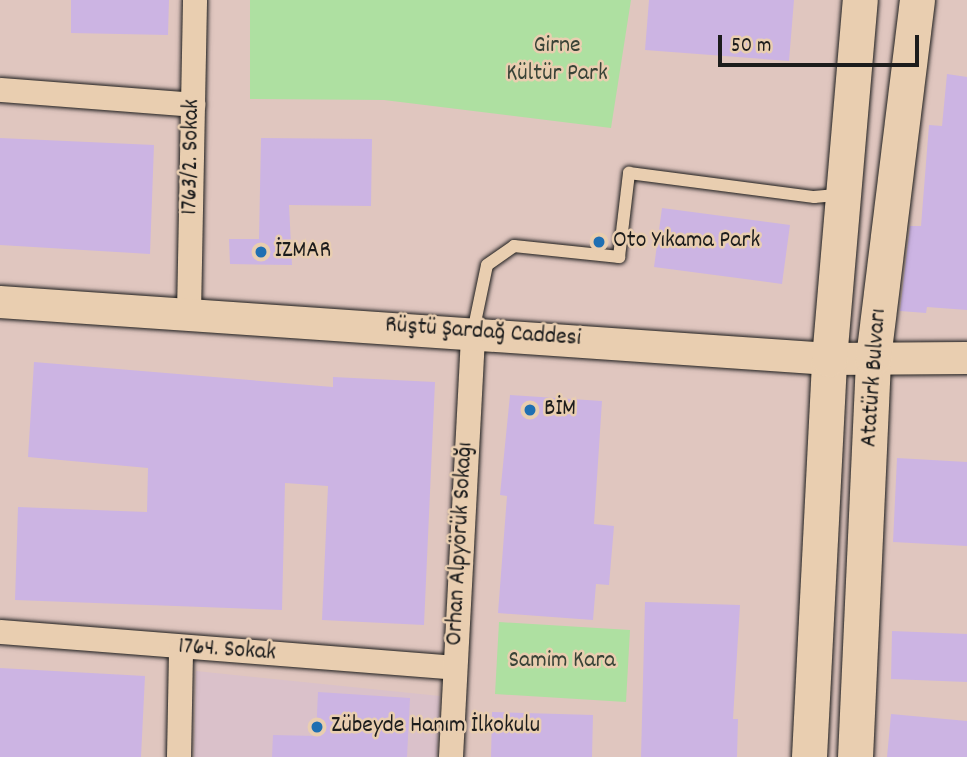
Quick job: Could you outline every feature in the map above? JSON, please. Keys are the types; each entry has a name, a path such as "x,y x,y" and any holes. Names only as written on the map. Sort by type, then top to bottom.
{"main road":[{"name":"Atatürk Bulvarı","path":"809,757 829,359 860,0"},
{"name":"Atatürk Bulvarı","path":"855,757 873,358 917,0"}],"street":[{"name":"1763/2. Sokak","path":"189,314 195,0"},
{"path":"0,90 193,105"},
{"name":"Rüştü Şardağ Caddesi","path":"0,302 473,332 829,359 967,358"},
{"name":"Orhan Alpyörük Sokağı","path":"451,757 473,332"},
{"name":"1764. Sokak","path":"0,632 454,668"},
{"path":"179,757 181,648"}],"lane":[{"path":"473,332 487,265 514,246 619,257 629,173 814,197 843,195"}],"shaded area":[{"name":"Zübeyde Hanım İlkokulu","path":"196,671 440,696 437,757 194,757"}],"green space":[{"name":"Girne Kültür Park","path":"250,0 631,0 611,128 384,100 250,99"},
{"name":"Samim Kara","path":"499,622 630,630 626,702 495,694"}],"building":[{"path":"71,0 169,0 168,35 71,33"},
{"path":"649,0 794,0 789,61 645,50"},
{"path":"947,74 967,77 967,310 927,307 926,313 900,311 910,226 921,226 929,125 942,126"},
{"path":"0,138 154,145 150,254 0,245"},
{"path":"261,138 372,139 371,206 289,205 292,265 230,264 229,239 259,239"},
{"path":"662,208 790,225 782,284 654,267"},
{"path":"34,362 333,387 333,377 435,382 424,625 322,620 328,486 285,483 282,610 15,600 18,507 147,512 148,468 28,457"},
{"path":"510,395 602,401 594,524 614,526 609,585 596,584 593,620 498,613 507,496 500,495"},
{"path":"897,458 967,462 967,546 893,542"},
{"path":"645,602 740,605 733,719 738,719 737,757 641,757"},
{"path":"892,631 967,634 967,682 891,679"},
{"path":"0,668 145,676 141,757 0,757"},
{"path":"318,692 410,698 407,757 272,757 273,735 316,736"},
{"path":"492,712 593,715 592,757 491,757"},
{"path":"891,714 967,721 967,757 887,757"}],"place":[{"name":"Oto Yıkama Park","path":"599,242"},
{"name":"İZMAR","path":"261,252"},
{"name":"BİM","path":"530,410"},
{"name":"Zübeyde Hanım İlkokulu","path":"317,727"}]}
